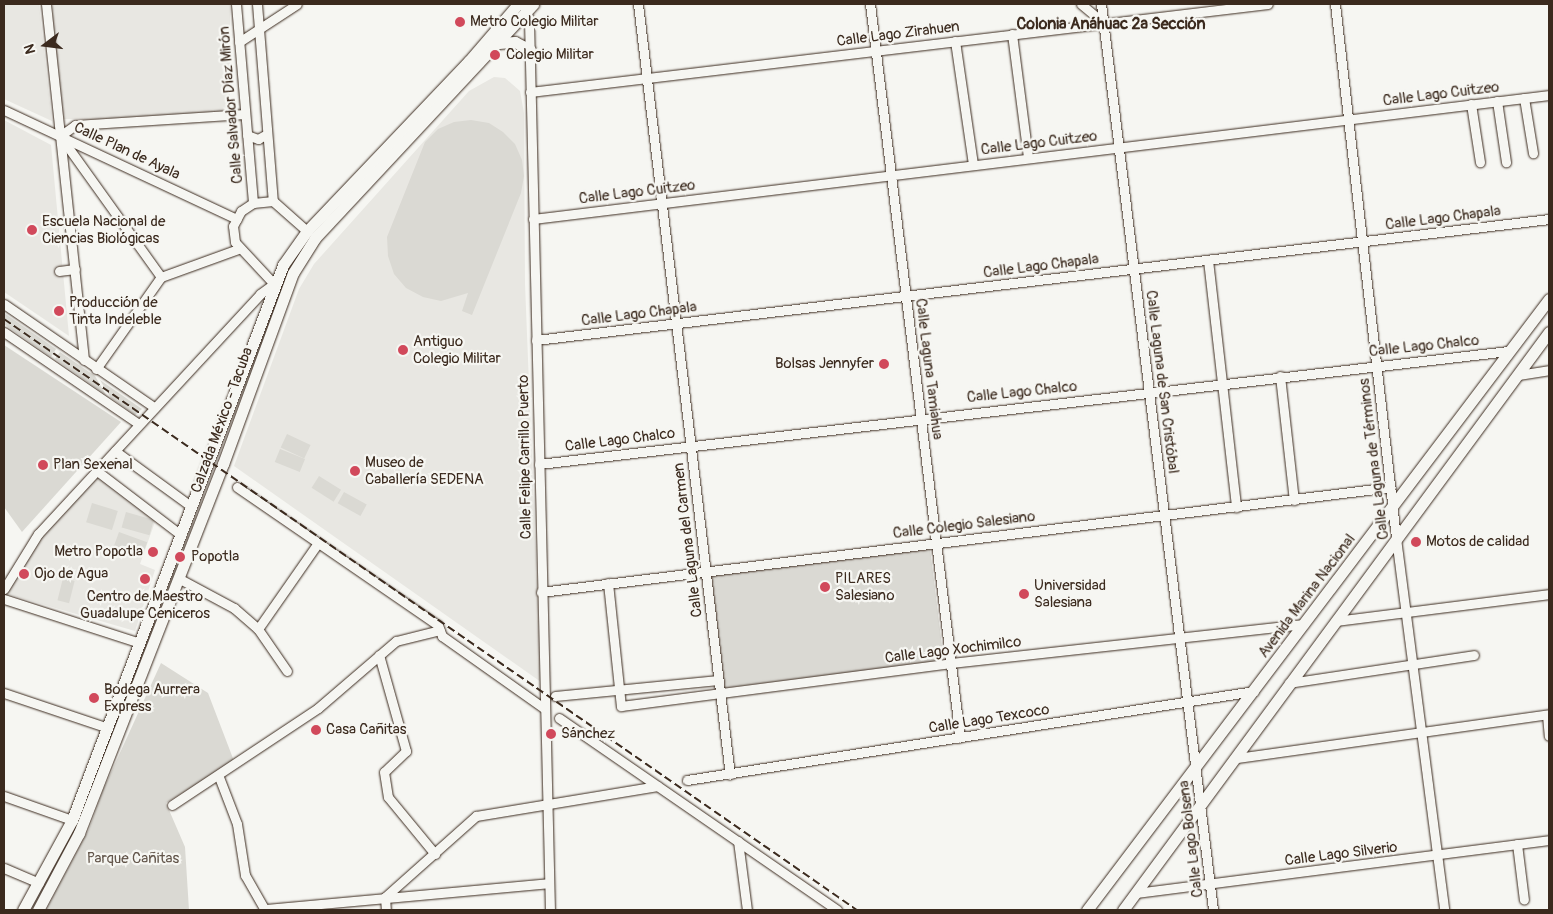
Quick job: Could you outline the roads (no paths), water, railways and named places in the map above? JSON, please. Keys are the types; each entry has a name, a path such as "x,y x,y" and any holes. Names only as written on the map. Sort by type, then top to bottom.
{"main road":[{"name":"Calzada México - Tacuba","path":"38,910 79,832 212,492 293,273 311,235 499,43 525,6"},
{"name":"Calzada México - Tacuba","path":"23,910 72,820 192,507 274,284 311,235 469,61 525,6"},
{"path":"499,43 515,42 530,50"},
{"name":"Avenida Marina Nacional","path":"1087,910 1196,764 1393,508 1508,350 1549,299"},
{"path":"1123,910 1237,758 1289,683 1549,332"},
{"path":"1481,386 1499,398"},
{"path":"219,434 222,444 231,442"},
{"path":"199,487 206,484 212,492"}],"street":[{"path":"46,4 84,360"},
{"name":"Calle Salvador Díaz Mirón","path":"236,4 253,203"},
{"path":"257,4 273,201 311,235"},
{"path":"239,42 297,4"},
{"name":"Calle Laguna del Carmen","path":"638,4 730,775"},
{"name":"Calle Laguna Tamiahua","path":"870,4 960,738"},
{"path":"1081,4 1104,23"},
{"name":"Calle Laguna de San Cristóbal","path":"1102,4 1196,764"},
{"name":"Calle Lago Zirahuen","path":"530,92 1268,4"},
{"name":"Calle Laguna de Términos","path":"1335,4 1396,538 1444,910"},
{"name":"Calle Felipe Carrillo Puerto","path":"525,6 530,50 541,592 550,910"},
{"path":"1012,34 1028,158"},
{"path":"955,41 973,165"},
{"name":"Calle Lago Cuitzeo","path":"533,218 1549,95"},
{"path":"1524,98 1533,153"},
{"path":"1498,101 1506,162"},
{"path":"1471,104 1480,162"},
{"name":"Calle Plan de Ayala","path":"4,110 236,219"},
{"path":"60,136 75,125 245,114"},
{"path":"247,135 258,139 267,134"},
{"path":"60,136 161,277"},
{"path":"4,589 31,543 154,407 260,294 274,284 238,248 233,234 236,219 253,203 273,201"},
{"name":"Calle Lago Chapala","path":"536,340 1549,219"},
{"path":"96,369 161,277 238,248"},
{"path":"1208,260 1236,507"},
{"path":"58,272 75,269"},
{"path":"4,304 96,369 154,407"},
{"path":"4,332 139,424"},
{"name":"Calle Lago Chalco","path":"539,464 921,417 1508,350"},
{"path":"1518,375 1549,370"},
{"path":"1280,376 1294,500"},
{"path":"115,451 192,507"},
{"path":"97,471 181,535"},
{"path":"237,487 438,625 442,636 545,709"},
{"name":"Calle Colegio Salesiano","path":"541,592 1391,487"},
{"path":"258,629 318,543"},
{"path":"178,578 234,608 258,629 287,671"},
{"path":"608,584 617,691"},
{"path":"1336,621 1549,594"},
{"path":"4,599 140,643"},
{"name":"Calle Lago Xochimilco","path":"617,691 621,706 951,663 1304,624"},
{"path":"172,805 219,777 318,708 396,641 440,630"},
{"path":"379,655 406,751 384,772 388,797 435,854"},
{"path":"1289,683 1412,662 1474,655"},
{"path":"555,696 718,680"},
{"name":"Calle Lago Texcoco","path":"688,780 730,775 1188,700 1254,691"},
{"path":"4,694 108,728"},
{"path":"1237,758 1548,714 1549,736"},
{"path":"559,718 837,910"},
{"name":"Calle Lago Bolsena","path":"1196,764 1213,910"},
{"path":"219,777 237,824 245,875 265,910 385,897 549,883"},
{"path":"385,897 476,816 658,786"},
{"path":"4,796 72,820"},
{"name":"Calle Lago Silverio","path":"1136,893 1549,840"},
{"path":"738,841 747,910"},
{"path":"1517,844 1524,900"},
{"path":"4,868 39,883"},
{"path":"385,897 386,910"}],"railway":[{"path":"4,319 857,910"}],"place":[{"name":"Metro Colegio Militar","path":"460,22"},
{"name":"Colegio Militar","path":"495,55"},
{"name":"Escuela Nacional de Ciencias Biológicas","path":"32,230"},
{"name":"Producción de Tinta Indeleble","path":"59,311"},
{"name":"Antiguo Colegio Militar","path":"403,350"},
{"name":"Bolsas Jennyfer","path":"884,364"},
{"name":"Plan Sexenal","path":"43,465"},
{"name":"Museo de Caballería SEDENA","path":"355,471"},
{"name":"Motos de calidad","path":"1416,542"},
{"name":"Metro Popotla","path":"153,552"},
{"name":"Popotla","path":"180,557"},
{"name":"Ojo de Agua","path":"24,574"},
{"name":"Centro de Maestro Guadalupe Ceniceros","path":"145,579"},
{"name":"PILARES Salesiano","path":"825,587"},
{"name":"Universidad Salesiana","path":"1024,594"},
{"name":"Bodega Aurrera Express","path":"94,698"},
{"name":"Casa Cañitas","path":"316,730"},
{"name":"Sánchez","path":"551,734"}],"district":[{"name":"Colonia Anáhuac 2ª Sección","path":"1111,24"}],"park label":[{"name":"Parque Cañitas","path":"133,859"}]}
